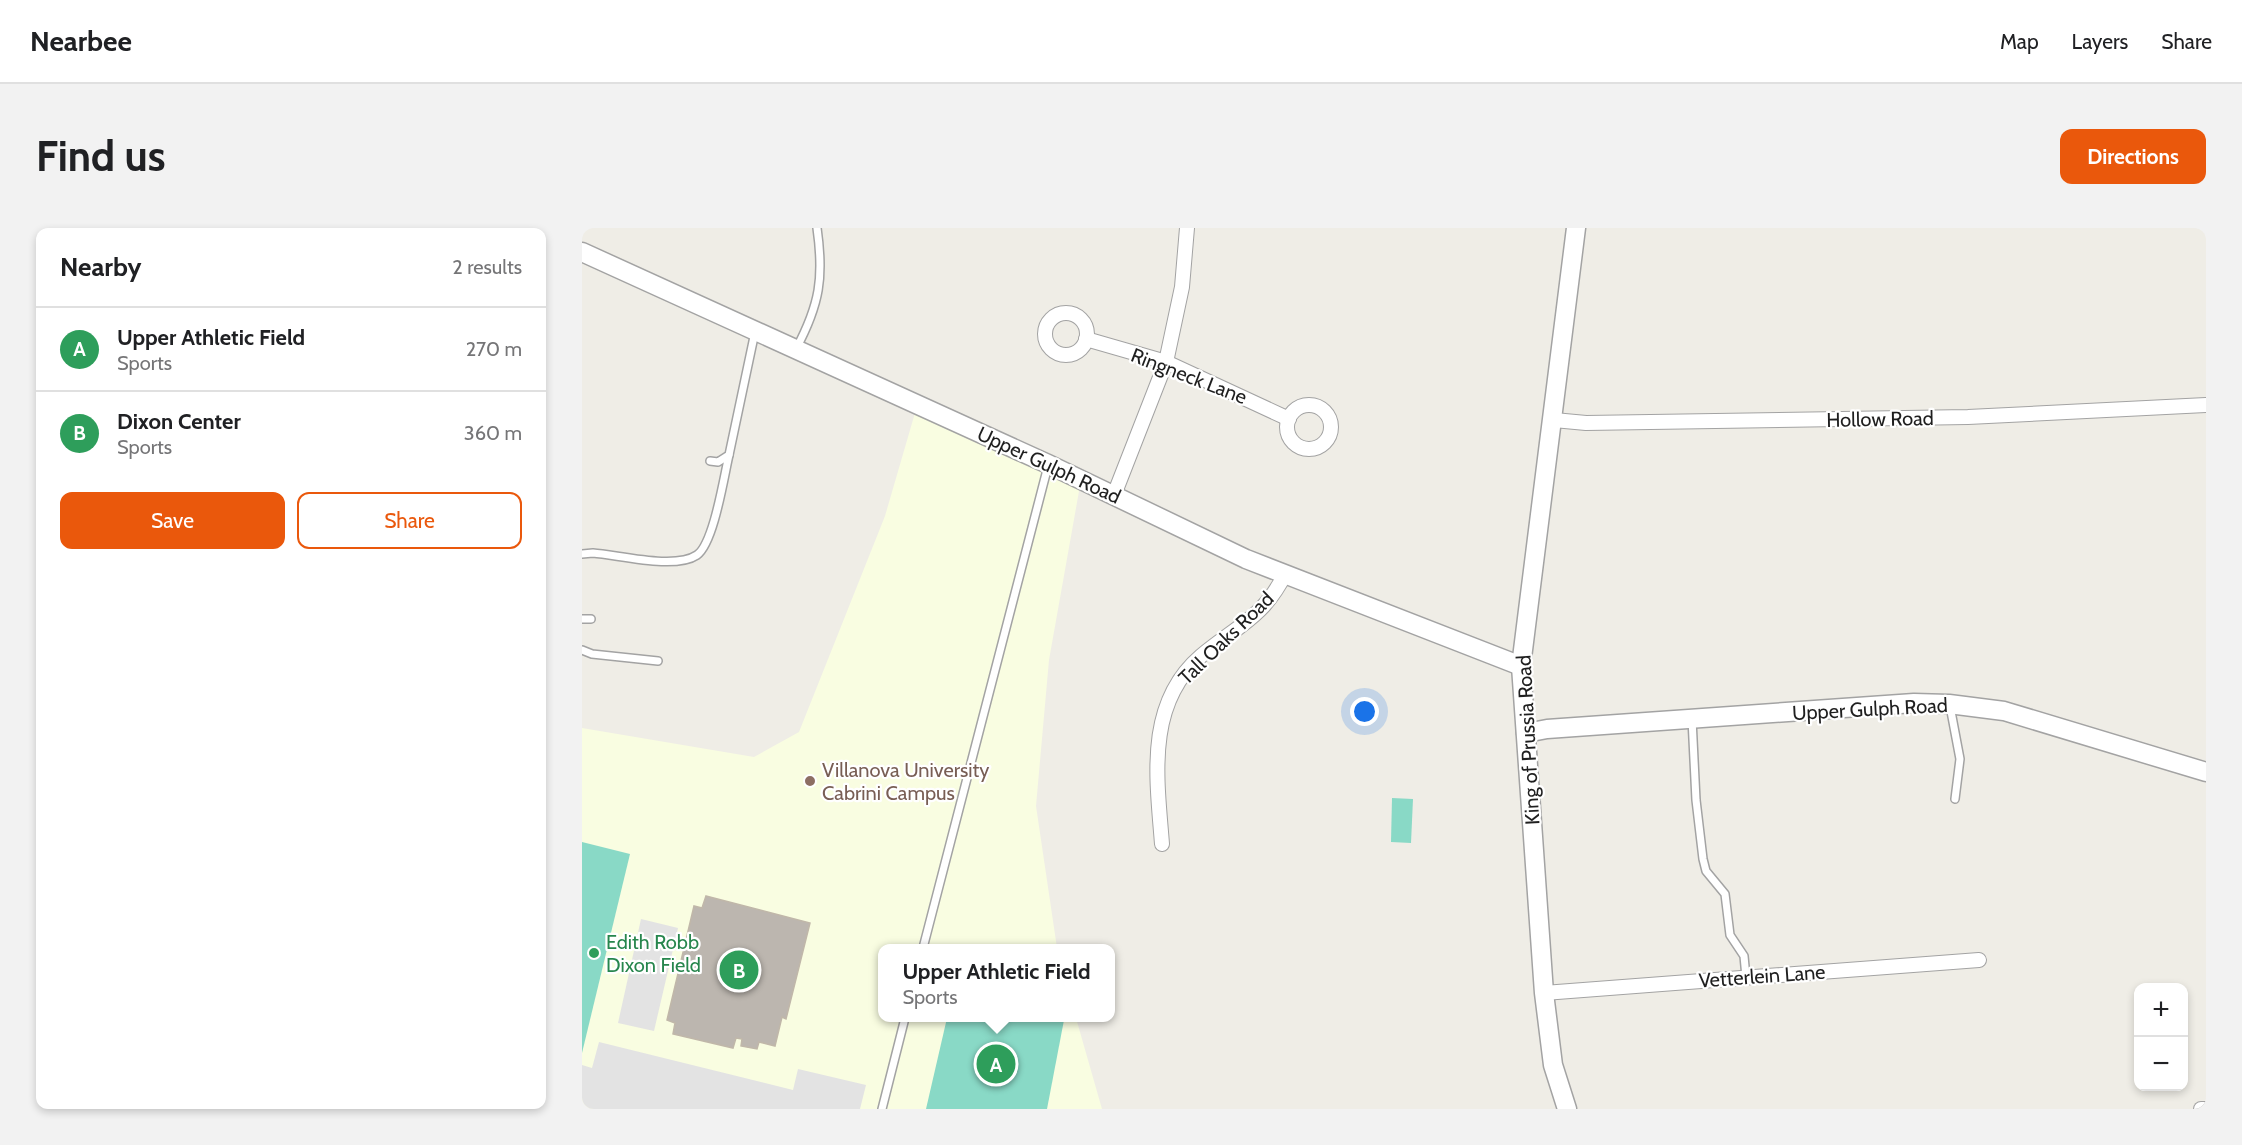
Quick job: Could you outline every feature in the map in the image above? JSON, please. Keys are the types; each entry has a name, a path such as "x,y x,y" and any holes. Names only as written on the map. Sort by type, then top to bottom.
{"street":[{"path":"1114,495 1166,362 1182,287 1187,228"},
{"name":"King of Prussia Road","path":"1567,1109 1553,1065 1545,993 1521,666 1554,420 1576,228"},
{"name":"Upper Gulph Road","path":"582,252 1048,464 1246,559 1521,666"},
{"name":"Ringneck Lane","path":"1086,339 1166,362 1289,419"},
{"name":"Hollow Road","path":"1554,420 1586,423 1968,417 2136,411 2206,405"},
{"name":"Tall Oaks Road","path":"1162,844 1157,774 1162,717 1170,694 1183,674 1201,656 1264,607 1273,597 1285,574"},
{"name":"Upper Gulph Road","path":"1526,733 1914,703 1949,704 2004,711 2206,772"},
{"name":"Vetterlein Lane","path":"1545,993 1979,960"},
{"path":"2201,1109 2206,1109"}],"lane":[{"path":"796,349 816,306 822,278 817,228"},
{"path":"582,554 593,553 666,561 689,559 698,555 709,536 729,455 755,330"},
{"path":"710,461 718,462 729,455"},
{"path":"924,944 1048,464"},
{"path":"582,619 591,620"},
{"path":"582,650 592,654 658,661"},
{"path":"1949,704 1960,759 1955,799"},
{"path":"1692,719 1696,800 1703,859 1706,871 1725,894 1730,935 1744,956 1746,977"},
{"path":"882,1109 904,1022"}],"shaded area":[{"name":"Villanova University Cabrini Campus","path":"917,406 1081,480 1049,660 1036,806 1056,944 878,944 878,1022 1077,1022 1102,1109 582,1109 582,728 754,757 799,732 885,516"},
{"path":"641,919 678,928 654,1031 618,1023"},
{"path":"599,1042 793,1090 798,1069 866,1085 860,1109 582,1109 582,1065 592,1068"}],"green space":[{"path":"1392,798 1413,799 1411,843 1391,842"},
{"name":"Edith Robb Dixon Field","path":"582,842 630,854 582,1053"},
{"path":"946,1022 1064,1022 1047,1109 926,1109"}],"building":[{"path":"706,896 810,923 786,1019 782,1017 775,1046 759,1042 757,1049 741,1046 742,1039 736,1038 733,1048 673,1034 675,1023 667,1020 694,906 702,908"}],"place":[{"name":"Villanova University Cabrini Campus","path":"810,781"},
{"name":"Edith Robb Dixon Field","path":"594,953"},
{"name":"Dixon Center","path":"739,970"},
{"name":"Upper Athletic Field","path":"996,1064"}]}
